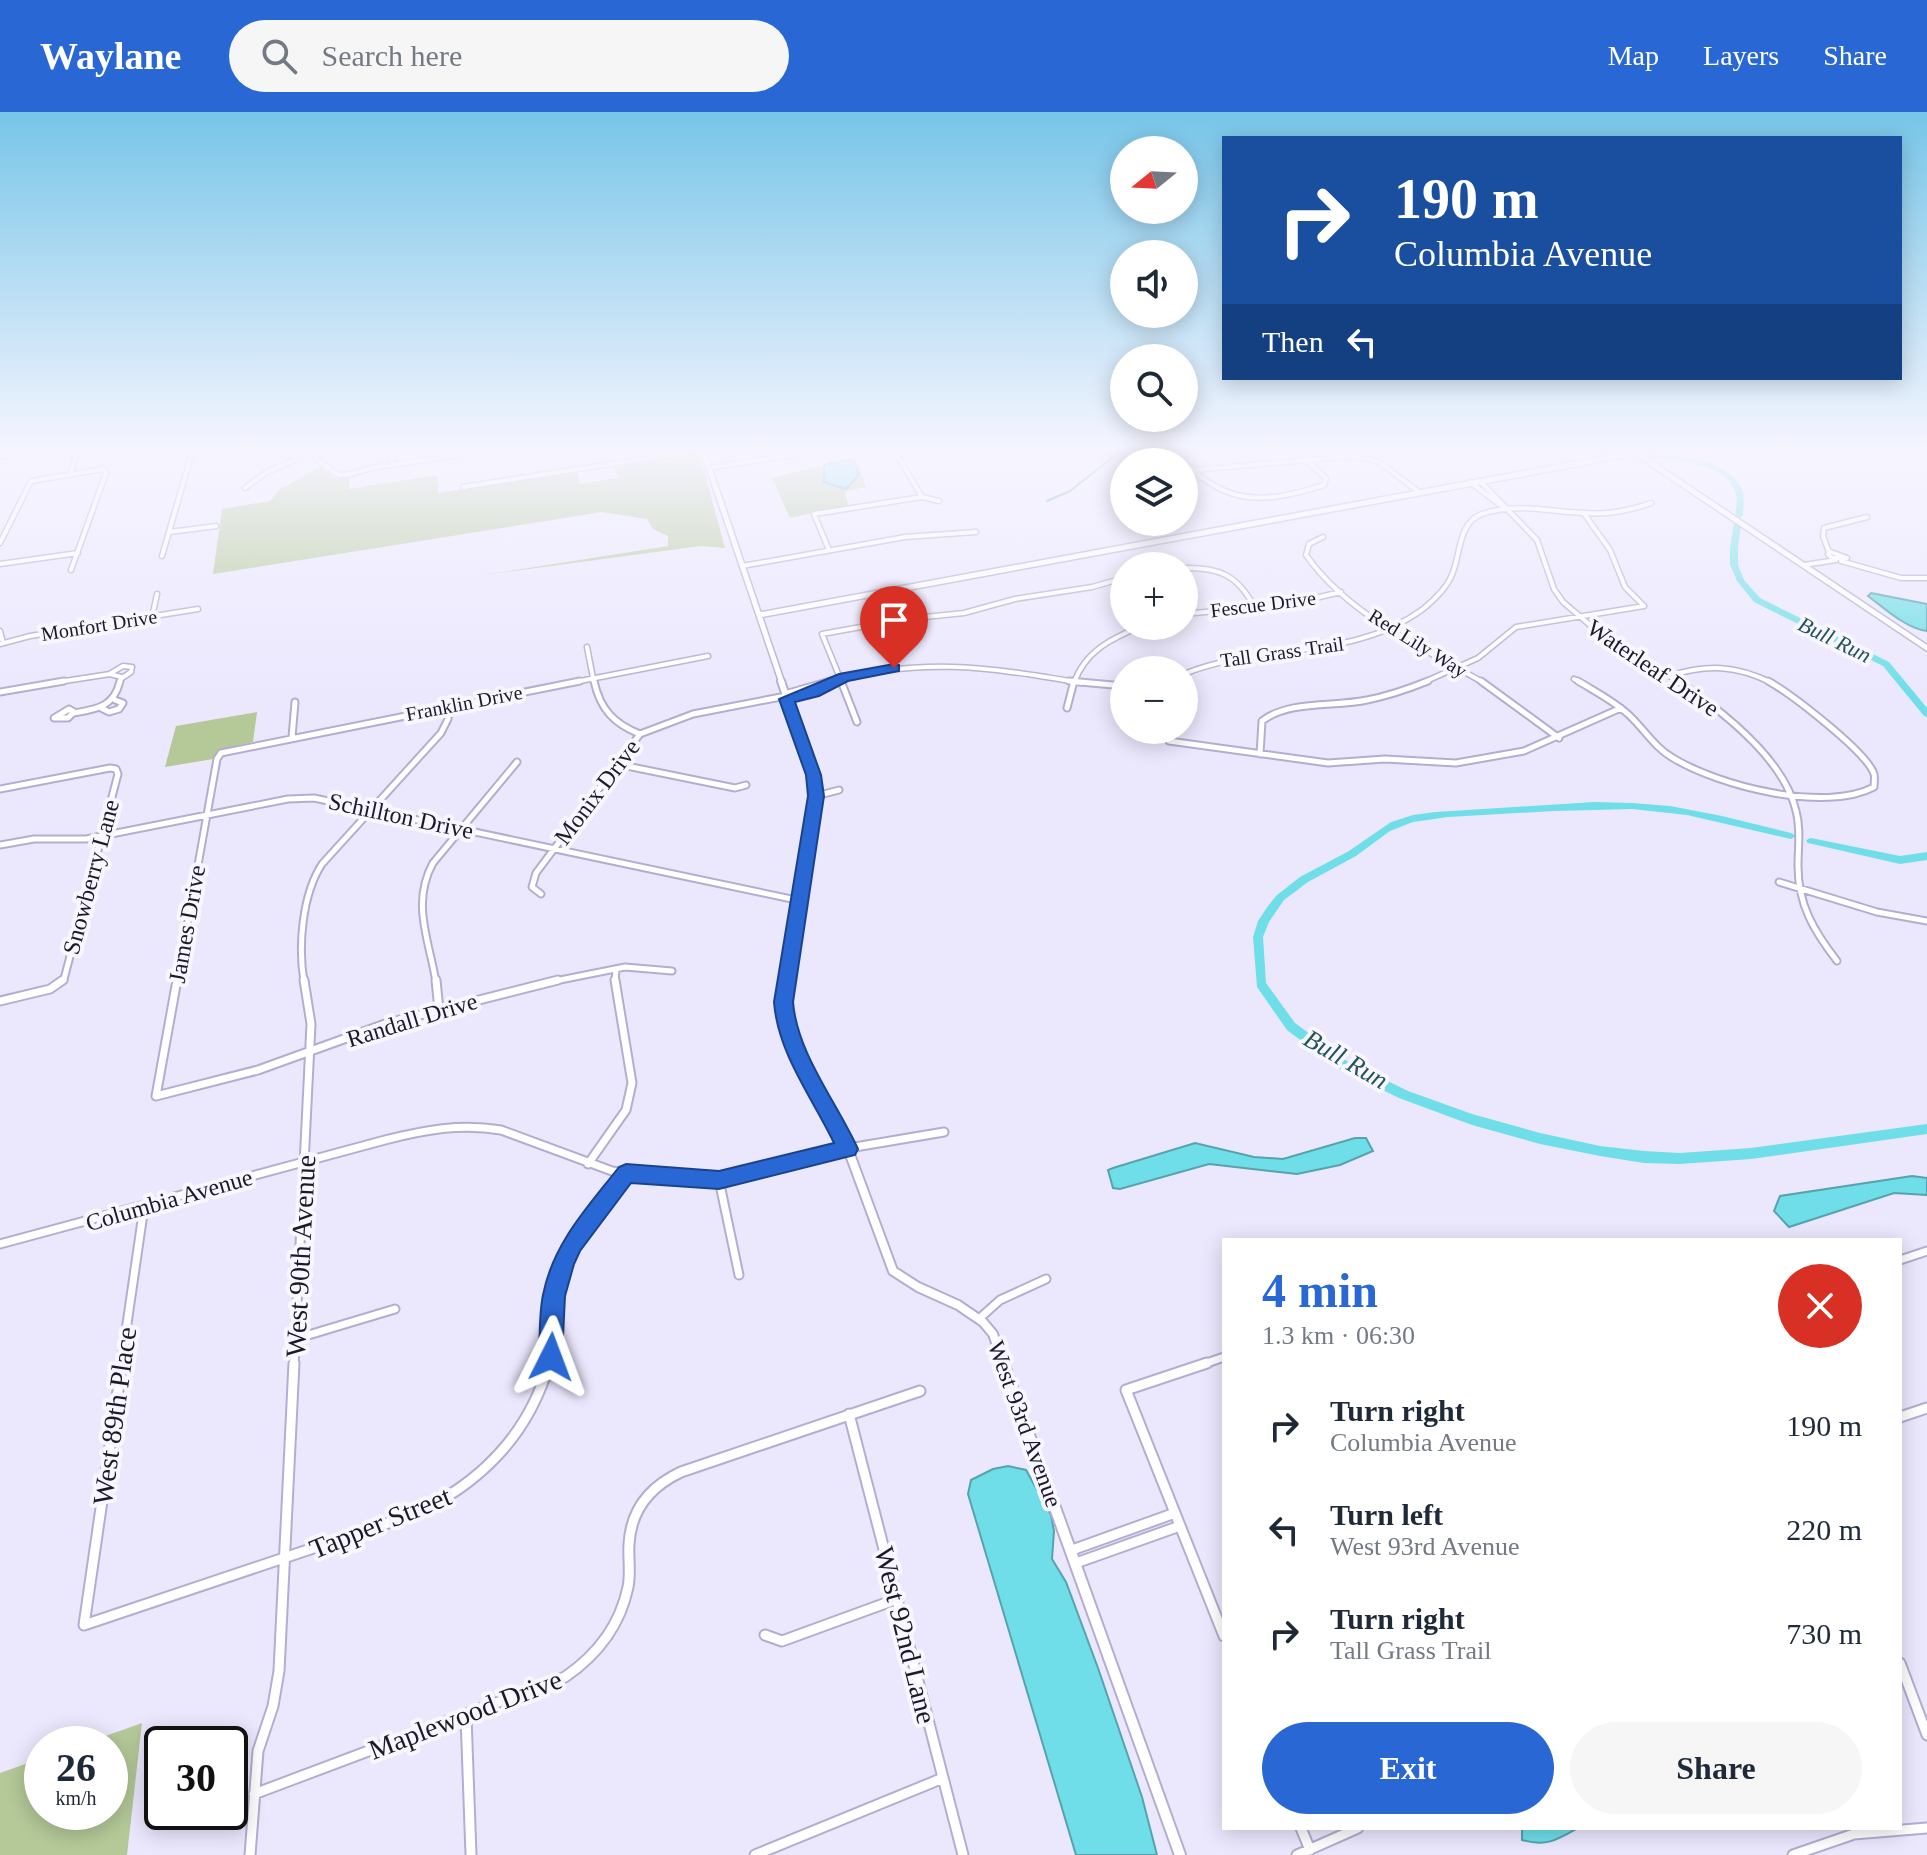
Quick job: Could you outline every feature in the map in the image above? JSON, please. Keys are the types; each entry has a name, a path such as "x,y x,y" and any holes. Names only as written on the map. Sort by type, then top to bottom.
{"street":[{"path":"71,570 86,531"},
{"path":"162,556 170,532 175,531"},
{"name":"West 93rd Avenue","path":"730,531 813,775 816,796 784,1002 785,1025 794,1051 823,1098 848,1149 893,1271 906,1282 968,1308 981,1317 993,1334 1180,1855"},
{"path":"821,531 829,550"},
{"path":"759,615 1210,531"},
{"name":"Tall Grass Trail","path":"1198,669 1232,656 1337,646 1417,613 1442,590 1453,573 1466,531"},
{"name":"Waterleaf Drive","path":"1528,531 1543,552 1550,585 1577,616 1612,644 1711,704 1771,764 1792,795 1801,822 1799,889 1808,918 1837,961"},
{"path":"1260,754 1262,721 1273,712 1336,706 1402,691 1481,656 1509,629 1644,606 1625,587 1610,550 1597,531"},
{"path":"1755,531 1927,648"},
{"path":"1825,531 1823,536 1842,557"},
{"path":"742,566 905,537 976,532"},
{"name":"Red Lily Way","path":"1323,537 1309,544 1306,555 1341,592 1389,627 1506,697 1559,738"},
{"path":"1828,543 1829,553"},
{"path":"0,564 78,553"},
{"path":"1802,563 1829,553 1901,578 1927,578"},
{"path":"1802,563 1842,557"},
{"path":"1198,568 1212,568 1231,574 1242,583 1254,606"},
{"path":"857,722 822,634 905,619 964,613 1015,599 1110,582"},
{"name":"Fescue Drive","path":"1198,612 1297,602 1341,592"},
{"path":"152,617 157,594"},
{"name":"Monfort Drive","path":"2,644 198,609"},
{"path":"0,631 2,644"},
{"path":"1067,708 1075,682 1093,650 1113,640"},
{"path":"587,647 603,710 617,724 640,734"},
{"name":"Franklin Drive","path":"221,753 708,656"},
{"path":"786,696 819,690 840,678 894,668 957,665 999,668 1075,682 1110,685"},
{"path":"1574,679 1621,708 1656,745 1681,763 1708,774 1792,795 1856,796 1871,790 1876,780 1863,759 1785,690 1766,678 1741,669 1719,666 1690,669 1669,676"},
{"path":"0,692 110,674 120,667 132,667 131,672 122,678 115,700 101,708 74,713"},
{"path":"110,674 122,678"},
{"name":"Monix Drive","path":"541,894 532,887 536,873 640,734 661,723 685,716 786,696"},
{"path":"101,708 109,712 119,709 123,703 115,700"},
{"path":"292,737 295,702"},
{"name":"West 90th Avenue","path":"250,1855 258,1751 278,1682 309,1053 310,1011 301,963 308,888 322,864 438,737 447,723 449,707"},
{"path":"1190,744 1328,763 1385,759 1456,763 1508,756 1559,738 1621,708"},
{"name":"James Drive","path":"156,1096 221,753"},
{"path":"439,1010 433,964 422,930 421,891 430,867 517,762"},
{"path":"617,764 735,788 746,785"},
{"name":"Snowberry Lane","path":"0,789 116,769 118,774 65,976 59,985 0,1001"},
{"path":"816,796 839,790"},
{"name":"Schillton Drive","path":"0,845 34,839 72,841 101,837 301,798 372,809 801,901"},
{"path":"1779,882 1877,912 1927,921"},
{"path":"588,1164 626,1110 632,1083 615,983 616,969"},
{"name":"Randall Drive","path":"156,1096 309,1053 382,1024 439,1010 616,969 672,971"},
{"name":"Columbia Avenue","path":"0,1244 420,1132 474,1126 520,1134 588,1164 626,1173 719,1180 848,1149 886,1141 919,1139 944,1132"},
{"name":"Tapper Street","path":"84,1625 285,1559 437,1505 460,1492 495,1460 532,1407 547,1373 553,1341 554,1289 568,1250 626,1173"},
{"path":"719,1180 739,1275"},
{"name":"West 89th Place","path":"84,1625 144,1207"},
{"path":"1902,1259 1927,1251"},
{"path":"981,1317 1000,1300 1046,1279"},
{"path":"295,1339 395,1309"},
{"path":"1222,1358 1126,1390 1222,1631"},
{"name":"Maplewood Drive","path":"254,1794 555,1682 575,1671 595,1652 613,1628 625,1601 633,1520 647,1495 659,1483 673,1475 920,1391"},
{"path":"1902,1416 1927,1408"},
{"name":"West 92nd Lane","path":"849,1414 963,1855"},
{"path":"1072,1550 1175,1513"},
{"path":"1076,1563 1180,1526"},
{"path":"765,1635 782,1641 897,1599"},
{"path":"1902,1668 1927,1735"},
{"path":"466,1716 471,1855"},
{"path":"755,1855 943,1778"},
{"path":"1793,1855 1854,1834 1927,1828"},
{"path":"1302,1830 1310,1850"},
{"path":"1297,1855 1354,1830"}],"green space":[{"path":"219,531 481,531 213,574"},
{"path":"658,531 720,531 725,548 701,546 484,575 668,546 668,536"},
{"path":"257,712 253,742 223,749 213,759 165,767 176,726"},
{"path":"142,1723 127,1855 0,1855 0,1773 24,1764 24,1830 128,1830 128,1728"}],"water":[{"path":"1871,593 1927,604 1927,631 1896,617 1868,596"},
{"path":"1355,1138 1366,1138 1373,1151 1340,1165 1297,1174 1209,1164 1120,1189 1113,1188 1108,1170 1195,1143 1254,1157 1283,1159"},
{"path":"1912,1176 1927,1178 1927,1195 1894,1193 1789,1227 1774,1211 1780,1196"},
{"path":"1008,1466 1026,1470 1051,1515 1054,1531 1052,1559 1066,1582 1098,1668 1142,1797 1157,1855 1076,1855 968,1494 971,1480 993,1469"},
{"path":"1522,1830 1574,1830 1545,1842 1522,1840"}],"waterway":[{"name":"Bull Run","path":"1736,531 1733,557 1736,573 1757,600 1886,664 1927,714"},
{"name":"Bull Run","path":"1791,836 1687,812 1632,806 1448,814 1413,819 1387,829 1352,854 1304,879 1281,897 1271,908 1258,937 1261,984 1291,1026 1340,1063 1403,1094 1472,1119 1540,1138 1600,1151 1680,1158 1751,1154 1927,1129"},
{"name":"Bull Run","path":"1811,841 1900,860 1927,856"}],"route":[{"path":"551,1357 553,1296 563,1262 572,1244 626,1173 719,1180 848,1149 823,1098 794,1051 785,1025 784,1002 816,796 813,775 787,699 825,688 840,678 894,668"}]}
